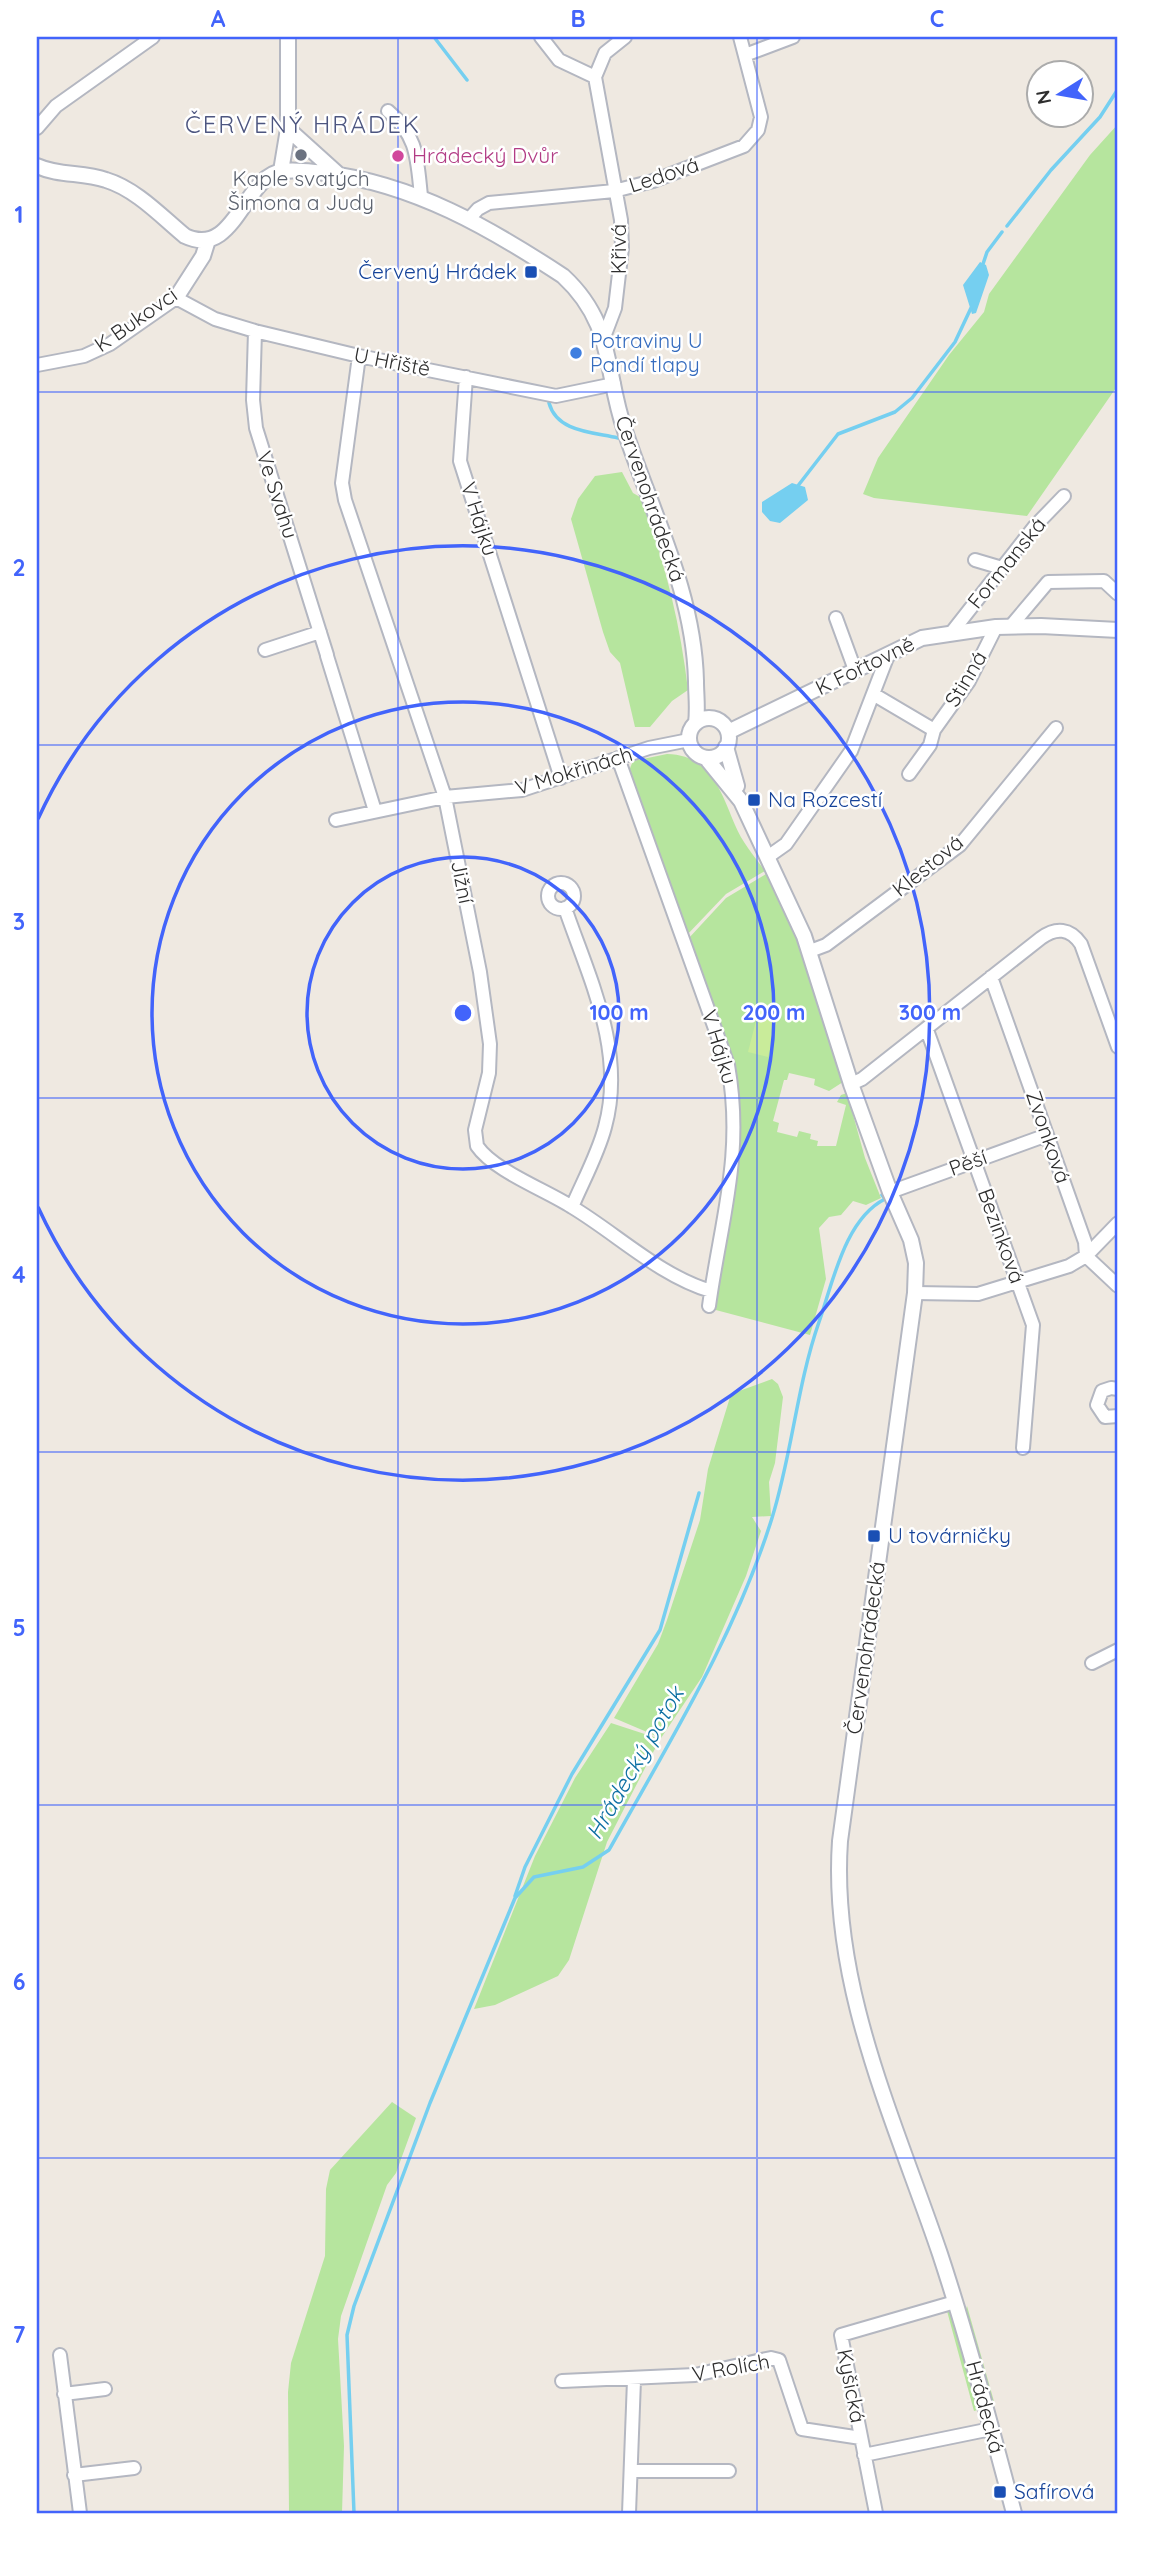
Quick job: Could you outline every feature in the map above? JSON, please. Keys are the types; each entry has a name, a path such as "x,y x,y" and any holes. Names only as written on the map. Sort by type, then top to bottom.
{"street":[{"path":"37,128 62,101 153,37"},
{"path":"37,166 51,172 93,177 117,184 186,236 208,240 222,233 267,178 281,171 288,129 288,37"},
{"path":"541,37 559,60 595,77 605,53 625,37"},
{"name":"Ledová","path":"469,219 478,209 489,203 614,191 693,167 744,146 751,140 761,117 740,37"},
{"path":"745,55 793,37"},
{"name":"Křivá","path":"595,77 602,103 614,191 621,219 621,278 604,337"},
{"path":"388,111 402,123 412,137 421,196"},
{"path":"288,129 339,175"},
{"name":"Červenohrádecká","path":"281,171 339,175 421,196 469,219 563,276 589,304 604,337 624,429 672,555 696,666 715,719"},
{"name":"K Bukovci","path":"37,365 84,356 110,344 176,298 203,256 208,240"},
{"name":"U Hřiště","path":"176,298 215,319 256,331 359,356 556,396 614,384"},
{"name":"Ve Svahu","path":"256,331 253,400 256,428 375,811"},
{"name":"Jižní","path":"359,356 342,483 345,500 445,797 480,972 490,1044 489,1073 475,1140 480,1150 499,1165 572,1206 677,1277 711,1292"},
{"name":"V Hájku","path":"466,377 460,461 561,778"},
{"name":"Formanská","path":"952,632 1035,526 1064,496"},
{"path":"975,561 1002,568"},
{"path":"1003,627 1048,582 1104,581 1118,594"},
{"path":"836,618 855,670"},
{"name":"K Fořtovně","path":"727,740 855,670 922,638 1003,627 1118,631"},
{"name":"Stinná","path":"909,774 930,745 934,730 1003,627"},
{"path":"265,650 320,632"},
{"path":"769,856 786,844 851,751 888,655"},
{"name":"Červenohrádecká","path":"695,723 696,666"},
{"name":"Stinná","path":"873,694 934,730"},
{"path":"704,719 715,719 727,740 717,756 706,758 694,752 689,740 695,723 704,719"},
{"name":"Klestová","path":"810,951 825,945 960,845 1056,728"},
{"name":"V Mokřinách","path":"336,820 445,797 522,790 659,744 689,740"},
{"name":"Červenohrádecká","path":"727,740 741,801"},
{"name":"V Hájku","path":"618,758 728,1065 734,1101 736,1133 726,1217 709,1306"},
{"name":"Červenohrádecká","path":"706,758 741,801 769,856 810,951 851,1084 914,1252 915,1293 849,1773 839,1888 845,1942 872,2061 955,2302"},
{"path":"565,908 601,1012 612,1065 612,1089 605,1129 572,1206"},
{"path":"851,1084 862,1079 927,1030 1049,932 1069,932 1081,944 1118,1047"},
{"name":"Zvonková","path":"991,977 1085,1242 1086,1256"},
{"name":"Bezinková","path":"927,1030 1034,1332 1023,1448"},
{"name":"Pěší","path":"890,1192 1047,1135"},
{"path":"915,1293 966,1296 990,1292 1069,1266 1086,1256 1118,1223"},
{"path":"1086,1256 1118,1286"},
{"path":"1118,1389 1102,1391 1097,1405 1105,1417 1118,1416"},
{"path":"1092,1663 1118,1650"},
{"name":"Hrádecká","path":"955,2302 1014,2513"},
{"name":"Kyšická","path":"876,2513 841,2335 955,2302"},
{"path":"60,2355 80,2513"},
{"name":"V Rolích","path":"562,2381 634,2380 695,2375 771,2358 779,2360 785,2369 802,2429 861,2438"},
{"path":"629,2513 634,2380"},
{"path":"64,2394 105,2389"},
{"path":"864,2455 991,2429"},
{"path":"74,2475 134,2468"},
{"path":"631,2471 729,2471"}],"green space":[{"path":"1118,124 1118,385 1027,516 874,498 863,494 878,458 949,355 984,312 989,294 1090,155"},
{"path":"622,472 633,493 640,497 664,568 681,640 688,690 672,701 650,727 635,727 620,663 610,652 603,632 571,519 578,499 595,476"},
{"path":"667,754 694,761 712,777 741,837 765,871 726,894 686,936 628,773 633,761"},
{"path":"766,874 770,882 775,880 803,949 843,1082 829,1091 814,1085 815,1079 789,1073 787,1080 784,1080 773,1121 779,1123 777,1132 797,1137 799,1131 811,1134 810,1139 818,1141 817,1146 836,1146 846,1105 837,1102 841,1095 847,1093 865,1158 881,1198 866,1205 853,1201 841,1215 829,1217 819,1228 826,1279 810,1335 712,1309 728,1228 740,1127 736,1086 688,939 726,898"},
{"path":"757,1017 777,1022 768,1057 748,1052"},
{"path":"772,1379 778,1384 783,1397 775,1463 769,1482 771,1516 752,1517 761,1531 746,1576 702,1677 661,1738 614,1718 658,1644 667,1620 700,1520 708,1469 731,1394"},
{"path":"611,1723 660,1739 607,1842 569,1960 558,1976 495,2005 474,2009 535,1856 575,1778"},
{"path":"392,2102 416,2118 396,2173 387,2185 341,2316 338,2339 344,2446 342,2513 289,2513 288,2392 291,2363 325,2256 326,2189 330,2170"},
{"path":"967,2306 995,2405 991,2406 965,2312"},
{"path":"947,2311 952,2313 981,2409 974,2411"}],"water":[{"path":"980,262 986,265 989,275 976,313 972,314 963,285"},
{"path":"792,483 805,487 808,500 780,523 770,521 762,512 762,502"}],"waterway":[{"name":"Hrádecký potok","path":"434,37 467,80"},
{"path":"1007,226 1051,170 1100,117 1118,89"},
{"path":"983,264 987,252 1002,232"},
{"path":"797,487 838,434 895,412 912,398 955,342 971,308"},
{"path":"549,403 553,413 567,425 618,438"},
{"name":"Hrádecký potok","path":"354,2513 347,2335 354,2306 430,2103 515,1898 534,1877 583,1867 609,1850 720,1647 757,1562 772,1518 811,1346 835,1271 850,1236 871,1208 885,1199 882,1195"},
{"path":"515,1896 525,1867 572,1774 660,1630 699,1493"}],"place":[{"name":"Kaple svatých Šimona a Judy","path":"301,155"},
{"name":"Hrádecký Dvůr","path":"398,156"},
{"name":"Červený Hrádek","path":"531,272"},
{"name":"Potraviny U Pandí tlapy","path":"576,353"},
{"name":"Na Rozcestí","path":"754,800"},
{"name":"U továrničky","path":"874,1536"},
{"name":"Safírová","path":"1000,2492"}],"district":[{"name":"ČERVENÝ HRÁDEK","path":"303,125"}]}
